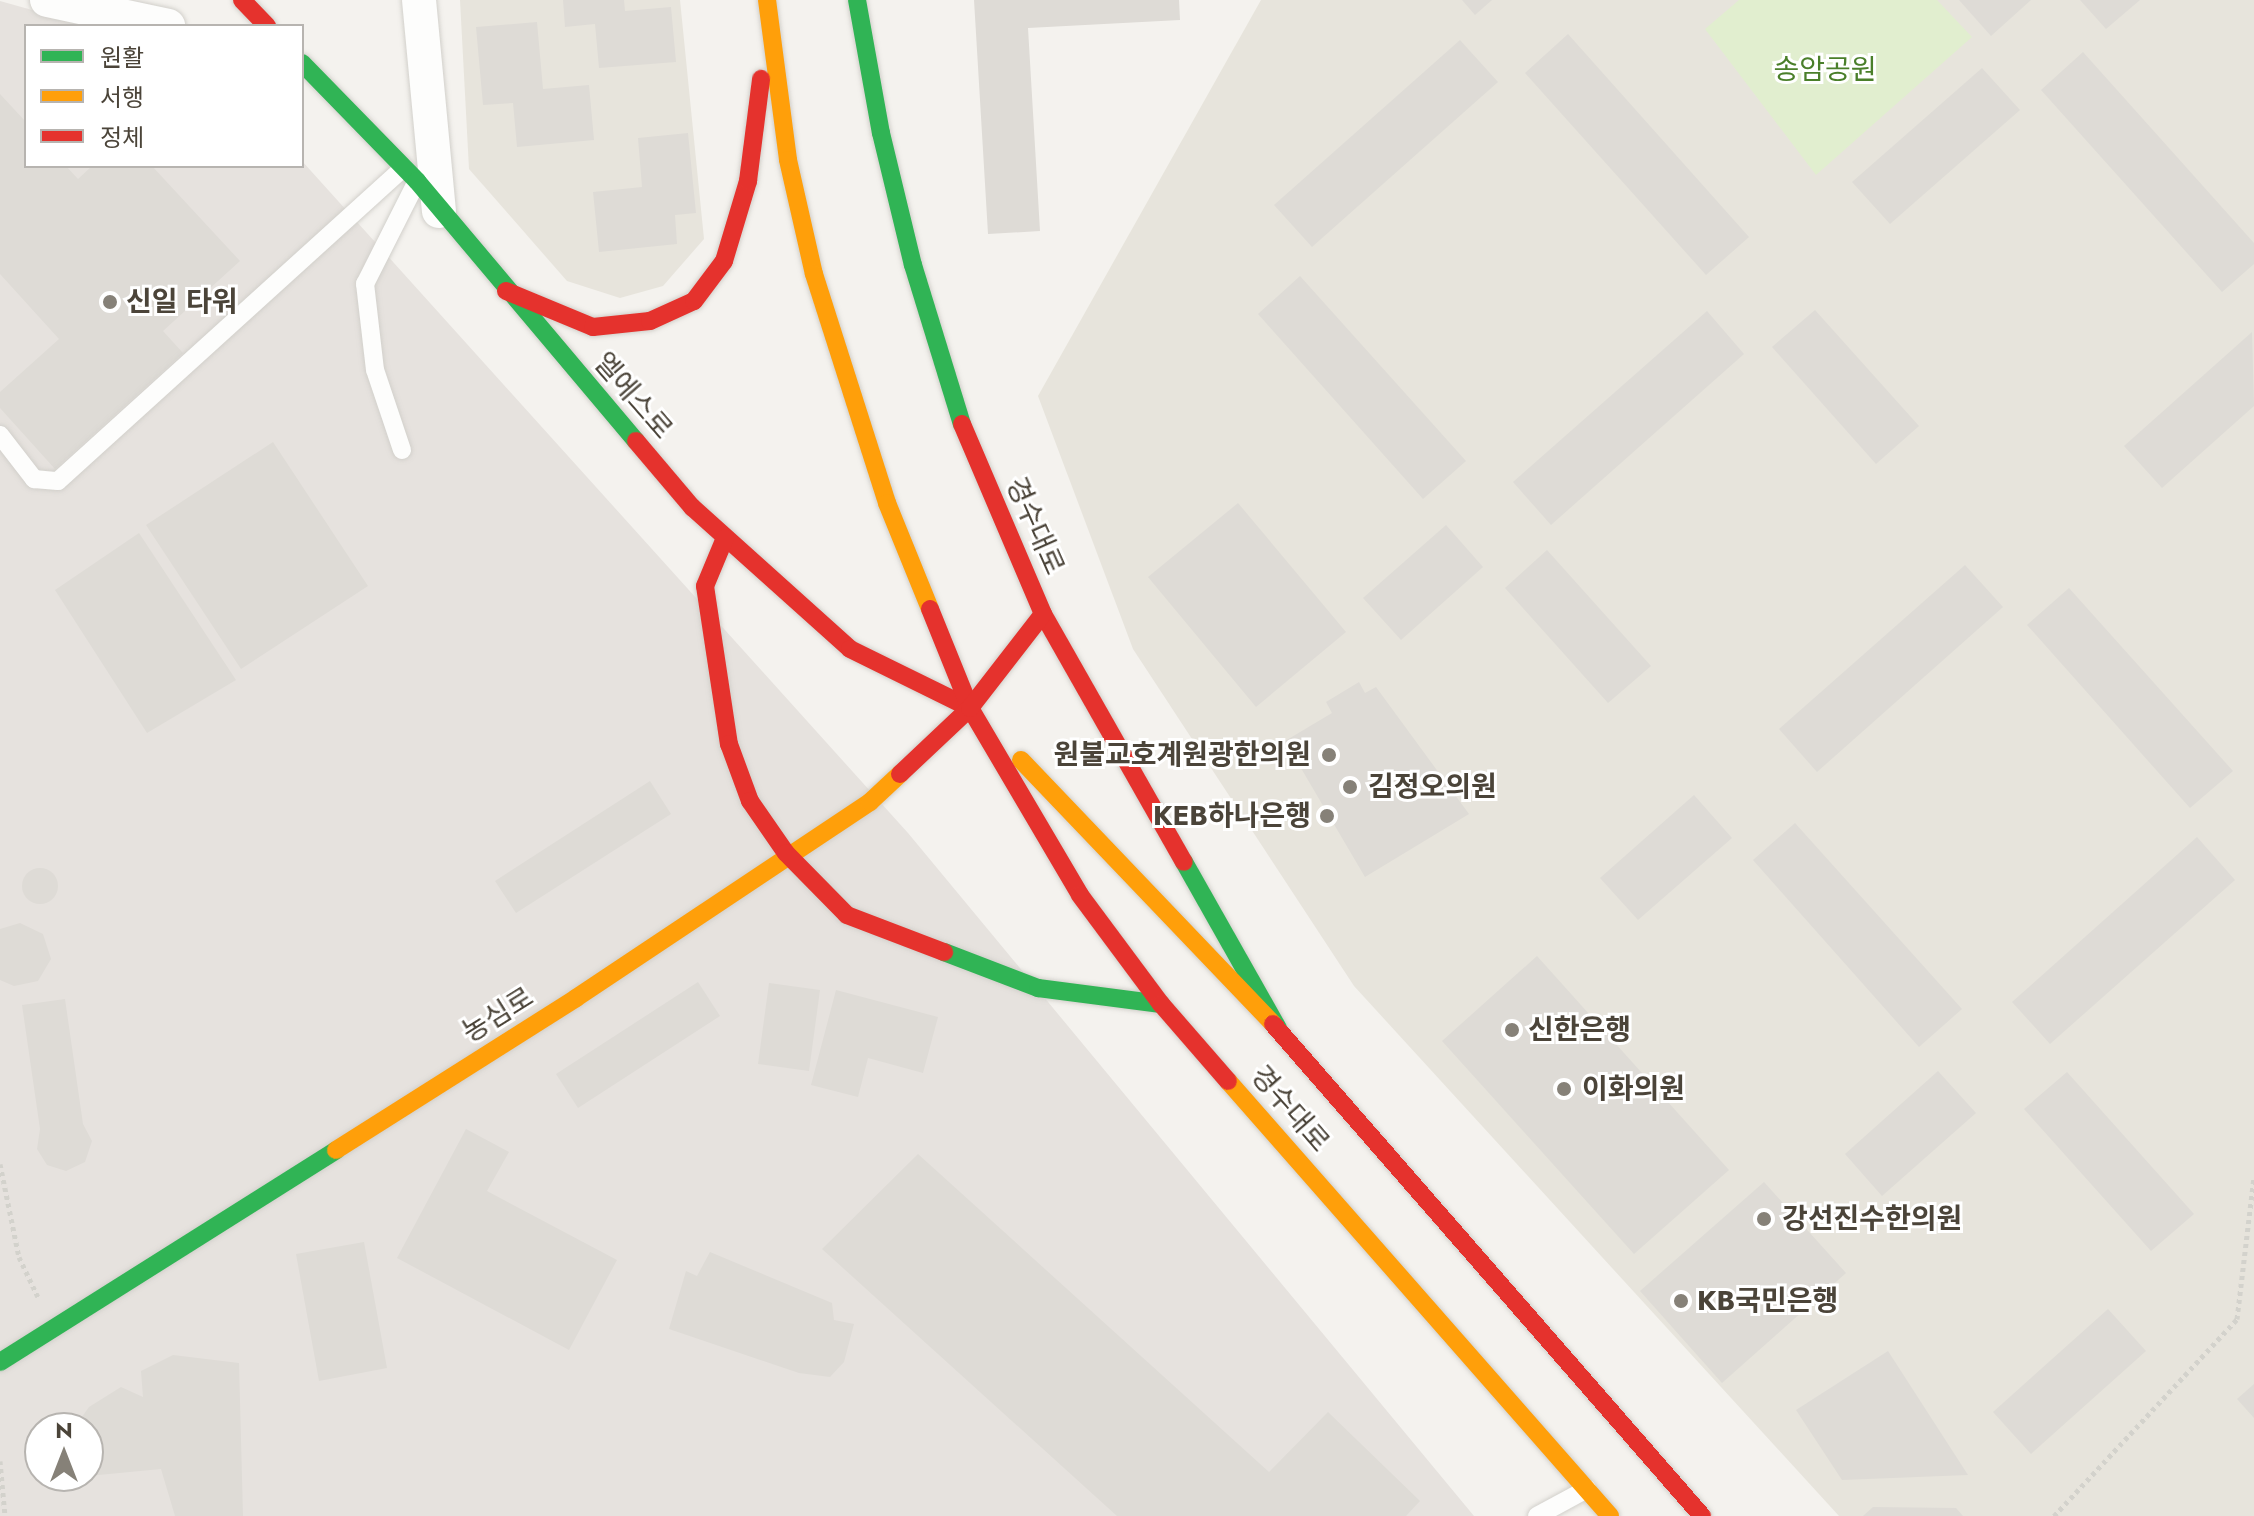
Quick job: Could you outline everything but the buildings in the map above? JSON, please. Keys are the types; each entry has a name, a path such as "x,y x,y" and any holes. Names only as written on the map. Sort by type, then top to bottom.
{"main road":[{"path":"242,0 265,24"},
{"name":"경수대로","path":"767,0 788,160 814,274 887,503 970,708 1080,895 1161,1004 1610,1516"},
{"name":"경수대로","path":"857,0 881,133 939,361 978,467 1043,614 1278,1028"},
{"path":"506,291 593,327 650,321 694,301 724,261 748,181 769,21"},
{"name":"엘에스로","path":"304,65 417,181 506,291 692,507 850,649 970,708"},
{"path":"725,538 705,586 729,744 750,801 786,853 847,915 1038,988 1161,1004"},
{"name":"농심로","path":"0,1362 576,998 786,853 870,802 970,708 1043,614"},
{"name":"경수대로","path":"970,708 1278,1028 1702,1516"}],"street":[{"path":"47,0 159,24"},
{"path":"419,0 439,211"}],"lane":[{"path":"0,435 34,479 58,481 404,167"},
{"path":"402,450 375,370 365,284 417,181"},
{"path":"1537,1516 1587,1489"}],"path":[{"path":"0,1164 19,1257 56,1328"},
{"path":"2054,1516 2237,1319 2254,1176"},
{"path":"0,1461 5,1516"}],"shaded area":[{"path":"460,0 680,0 704,239 663,286 620,298 567,281 469,169"},
{"path":"1261,0 2254,0 2254,1516 1839,1516 1354,986 1133,649 1038,396"},
{"path":"0,1 82,24 24,24 24,168 304,168 304,163 908,833 1474,1516 0,1516"}],"green space":[{"name":"송암공원","path":"1739,0 1937,0 1972,37 1816,175 1705,29"}],"traffic: fast":[{"path":"857,0 881,133 913,265 962,424"},
{"path":"304,65 417,181 636,441"},
{"path":"1184,862 1278,1028"},
{"path":"944,952 1038,988 1161,1004"},
{"path":"0,1362 336,1150"}],"traffic: slow":[{"path":"767,0 788,160 814,274 887,503 930,609"},
{"path":"1021,760 1273,1024"},
{"path":"336,1150 576,998 870,802 900,774"},
{"path":"1228,1081 1610,1516"}],"traffic: jam":[{"path":"242,0 265,24"},
{"path":"506,291 593,327 650,321 694,301 724,261 748,181 761,79"},
{"path":"962,424 1043,614 1184,862"},
{"path":"636,441 692,507 850,649 970,708"},
{"path":"725,538 705,586 729,744 750,801 786,853 847,915 944,952"},
{"path":"930,609 970,708 1080,895 1161,1004 1228,1081"},
{"path":"900,774 970,708 1043,614"},
{"path":"1273,1024 1702,1516"}],"place":[{"name":"신일 타워","path":"110,302"},
{"name":"원불교호계원광한의원","path":"1329,755"},
{"name":"김정오의원","path":"1350,787"},
{"name":"KEB하나은행","path":"1327,816"},
{"name":"신한은행","path":"1512,1030"},
{"name":"이화의원","path":"1564,1089"},
{"name":"강선진수한의원","path":"1764,1219"},
{"name":"KB국민은행","path":"1681,1301"}]}
